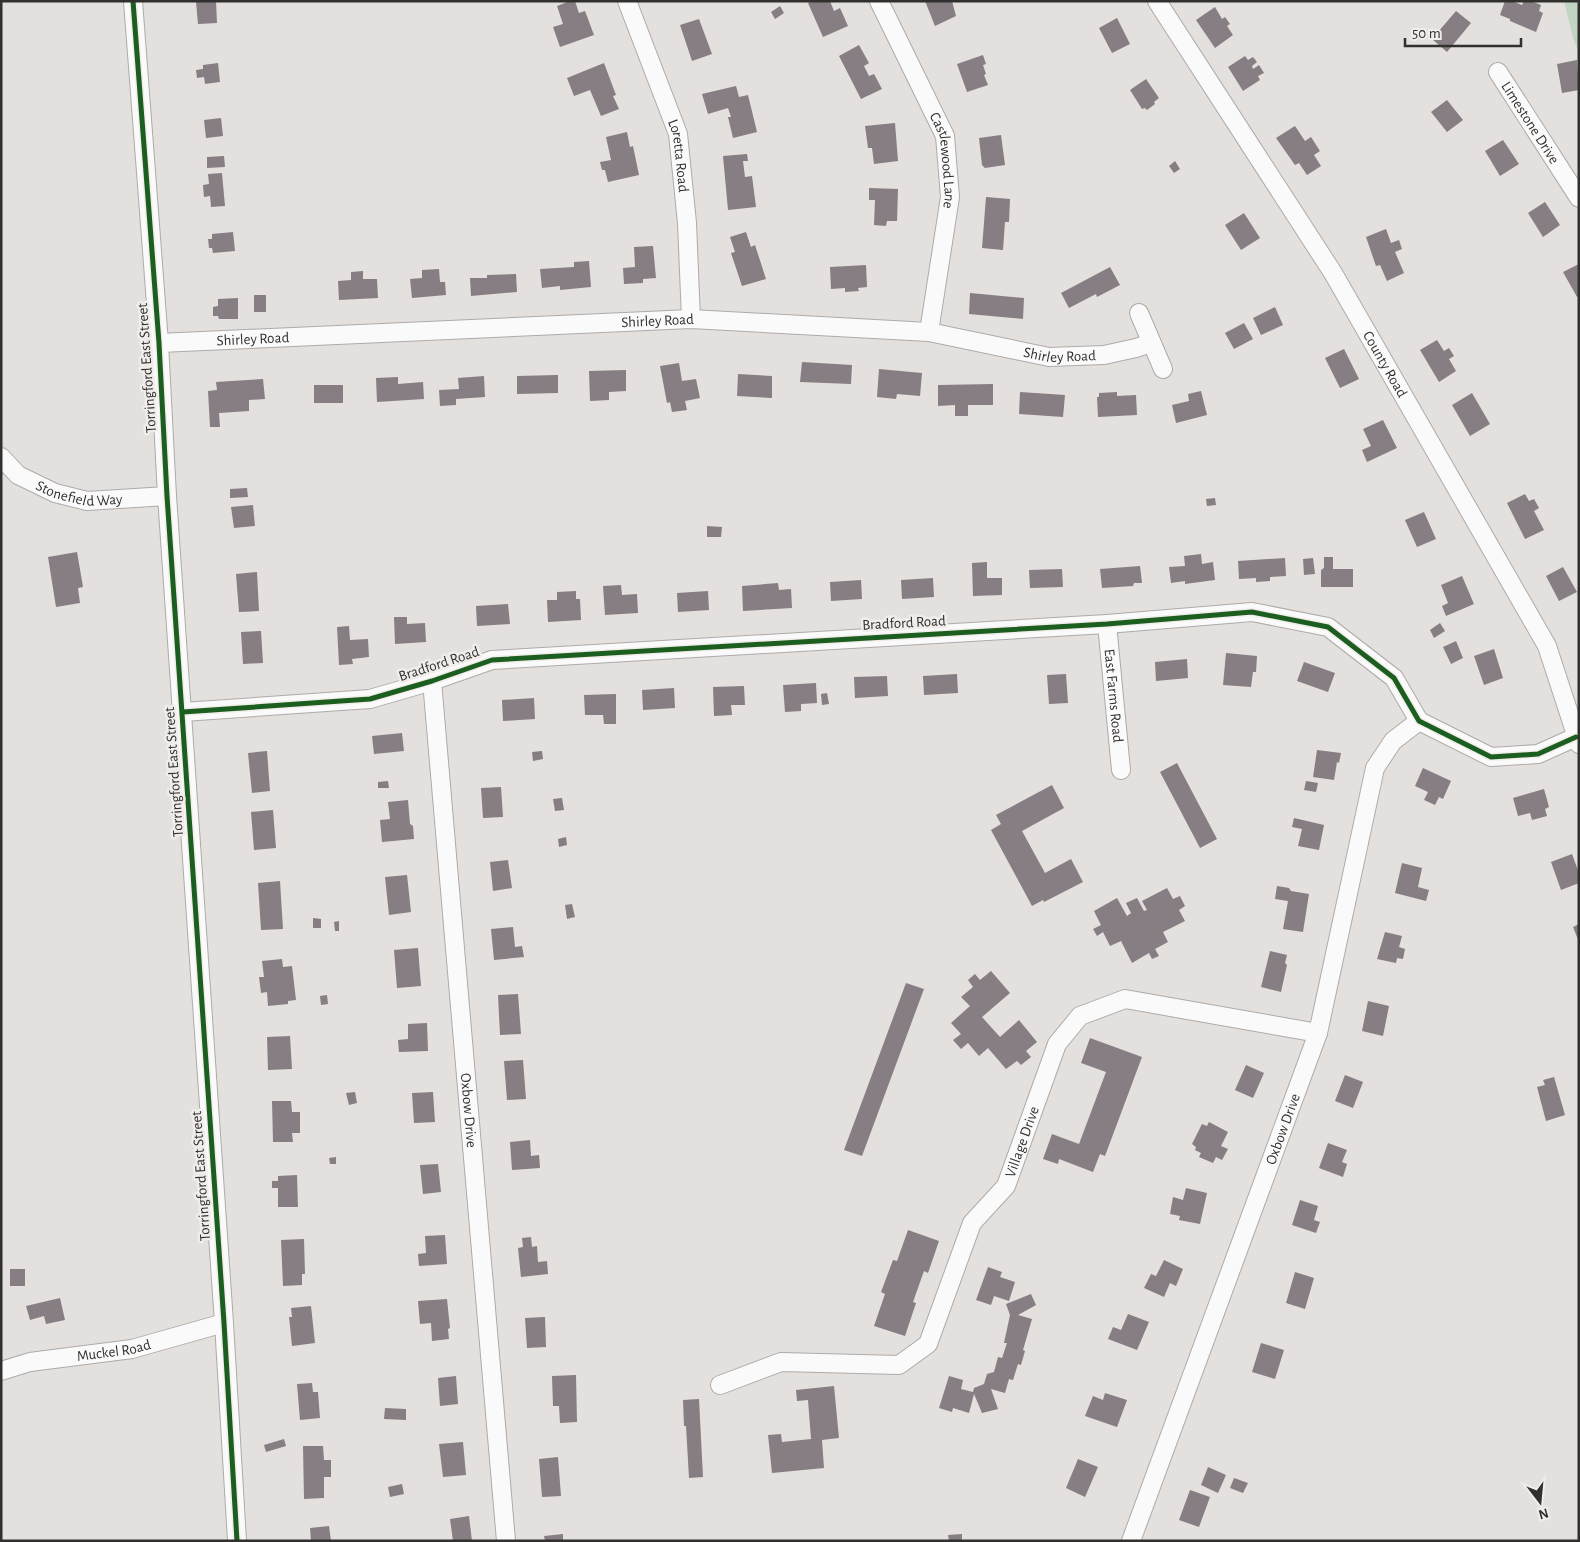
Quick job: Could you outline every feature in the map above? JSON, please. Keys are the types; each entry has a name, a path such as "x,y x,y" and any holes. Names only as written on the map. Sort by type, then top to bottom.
{"street":[{"name":"Torringford East Street","path":"134,1 159,343 167,496 224,1323 237,1541"},
{"name":"Loretta Road","path":"627,1 678,134 687,223 691,320"},
{"name":"Castlewood Lane","path":"879,1 945,136 950,197 929,332"},
{"name":"County Road","path":"1157,1 1333,273 1547,646 1578,740"},
{"name":"Limestone Drive","path":"1498,72 1579,198"},
{"path":"1139,312 1163,369"},
{"name":"Shirley Road","path":"159,343 691,320 929,332 1050,357 1104,355 1151,343"},
{"name":"Stonefield Way","path":"1,457 18,475 55,493 87,501 167,496"},
{"name":"Bradford Road","path":"183,712 370,699 432,681 492,660 1107,624 1252,612 1328,627 1394,678 1419,721"},
{"name":"East Farms Road","path":"1107,624 1121,770"},
{"name":"Oxbow Drive","path":"432,681 506,1541"},
{"path":"1419,721 1492,757 1538,754 1578,740"},
{"name":"Oxbow Drive","path":"1131,1541 1318,1033 1375,768 1393,741 1419,721"},
{"name":"Village Drive","path":"720,1385 781,1362 899,1365 928,1344 972,1223 1006,1186 1057,1044 1080,1016 1125,999 1318,1033"},
{"name":"Muckel Road","path":"1,1371 30,1362 132,1349 224,1323"}],"green space":[{"path":"1564,1 1579,1 1579,53 1573,38"}],"building":[{"path":"216,1 217,23 198,24 196,2"},
{"path":"575,1 579,13 585,11 594,35 560,47 553,27 563,24 557,6"},
{"path":"813,1 830,1 834,11 840,8 848,26 823,37 808,3"},
{"path":"925,1 952,1 956,16 935,26"},
{"path":"1505,1 1512,1 1522,5 1524,1 1531,1 1541,5 1539,11 1543,13 1536,32 1500,15"},
{"path":"780,6 784,13 775,19 771,12"},
{"path":"1215,7 1222,19 1225,17 1230,24 1227,26 1233,35 1215,48 1196,20"},
{"path":"1456,11 1471,23 1447,52 1432,39"},
{"path":"1117,18 1130,44 1112,53 1099,28"},
{"path":"699,19 712,54 692,61 680,25"},
{"path":"859,45 869,63 864,66 869,76 874,74 882,89 861,99 839,56"},
{"path":"983,55 986,64 983,65 986,74 984,75 988,85 967,92 957,64"},
{"path":"1245,56 1248,60 1253,57 1257,62 1252,66 1253,69 1259,65 1264,73 1258,76 1260,80 1243,91 1228,67"},
{"path":"1577,60 1579,90 1562,93 1557,64"},
{"path":"218,63 220,82 205,84 204,77 197,78 196,70 203,69 203,65"},
{"path":"604,63 616,95 613,96 619,109 601,116 590,90 574,96 567,78"},
{"path":"1146,79 1159,98 1147,110 1145,108 1142,109 1130,90"},
{"path":"736,86 739,97 748,95 757,132 733,138 728,108 708,114 702,94"},
{"path":"1447,100 1463,120 1447,132 1431,112"},
{"path":"221,118 223,136 206,138 204,120"},
{"path":"895,123 898,161 874,164 872,148 868,148 865,126"},
{"path":"1295,126 1305,141 1311,137 1320,151 1314,155 1321,166 1307,175 1299,163 1295,165 1276,138"},
{"path":"627,132 630,147 633,146 639,175 608,182 605,170 602,170 600,162 611,160 606,137"},
{"path":"1001,135 1005,165 985,168 982,165 979,138"},
{"path":"1503,140 1519,164 1500,176 1485,151"},
{"path":"747,154 748,161 743,161 745,177 752,176 756,207 728,210 723,156"},
{"path":"224,156 225,167 207,168 207,157"},
{"path":"1175,161 1180,169 1174,173 1169,166"},
{"path":"222,173 225,206 211,207 210,196 204,197 203,185 209,184 208,174"},
{"path":"869,188 898,189 897,221 887,221 886,226 874,225 875,200 869,200"},
{"path":"986,197 1010,199 1009,222 1005,222 1003,250 982,248"},
{"path":"1545,202 1560,225 1543,237 1528,213"},
{"path":"1244,213 1260,238 1241,250 1225,225"},
{"path":"1386,229 1391,243 1399,240 1402,249 1395,252 1404,273 1387,281 1380,265 1376,266 1366,237"},
{"path":"233,232 235,251 213,253 212,248 209,248 208,239 212,239 212,234"},
{"path":"746,232 751,247 755,245 766,279 742,286 731,253 735,252 730,237"},
{"path":"653,246 656,278 643,279 643,283 624,284 623,268 635,267 634,247"},
{"path":"589,261 591,287 560,290 560,286 542,288 540,269 574,267 574,262"},
{"path":"1579,264 1579,296 1577,297 1563,272"},
{"path":"866,265 867,287 858,288 859,291 845,292 845,288 831,289 830,267"},
{"path":"1110,267 1120,285 1097,297 1096,294 1069,308 1061,293"},
{"path":"439,269 440,282 445,282 446,295 412,298 410,279 422,278 422,270"},
{"path":"363,271 363,279 377,279 378,298 339,300 338,281 351,280 351,272"},
{"path":"516,274 517,292 471,296 470,278 487,278 487,275"},
{"path":"970,293 1024,298 1023,319 969,314"},
{"path":"254,295 266,295 266,312 254,312"},
{"path":"238,298 238,319 219,319 218,316 213,316 213,307 218,306 218,299"},
{"path":"1275,307 1283,325 1261,335 1253,318"},
{"path":"1244,323 1253,339 1234,349 1225,333"},
{"path":"1437,340 1444,351 1449,348 1454,356 1449,359 1456,371 1439,382 1420,350"},
{"path":"1344,349 1359,379 1340,388 1325,358"},
{"path":"802,362 852,365 851,384 800,382"},
{"path":"679,363 682,381 696,379 700,398 685,401 687,410 672,412 670,402 667,403 660,366"},
{"path":"879,369 922,373 920,396 897,394 896,399 877,397"},
{"path":"626,370 626,391 609,392 609,400 590,401 589,371"},
{"path":"738,374 772,376 772,398 737,396"},
{"path":"558,375 558,393 517,394 517,376"},
{"path":"484,376 485,397 456,399 456,405 440,406 439,390 459,389 458,378"},
{"path":"398,377 398,384 423,382 424,399 377,402 376,378"},
{"path":"263,379 265,399 249,400 249,411 219,413 220,427 210,427 208,391 217,390 216,382"},
{"path":"993,384 993,405 968,405 968,416 955,416 955,405 938,406 938,385"},
{"path":"314,385 343,385 343,403 314,403"},
{"path":"1201,391 1207,415 1176,423 1172,405 1189,401 1188,394"},
{"path":"1020,392 1065,395 1063,417 1019,414"},
{"path":"1117,392 1117,396 1136,395 1137,415 1098,417 1097,397 1099,397 1099,393"},
{"path":"1472,393 1490,424 1470,436 1452,405"},
{"path":"1383,420 1397,448 1367,462 1362,450 1371,446 1363,429"},
{"path":"247,488 248,497 230,498 230,489"},
{"path":"1525,494 1529,501 1534,499 1539,508 1534,511 1544,530 1525,539 1507,503"},
{"path":"1215,498 1216,505 1207,506 1206,499"},
{"path":"253,505 255,526 234,528 231,507"},
{"path":"1424,512 1436,539 1417,547 1405,520"},
{"path":"707,526 722,527 721,537 707,537"},
{"path":"77,552 83,587 78,588 80,603 56,607 48,557"},
{"path":"1201,554 1202,564 1213,562 1215,580 1185,584 1185,581 1171,583 1169,567 1185,566 1184,556"},
{"path":"1324,557 1333,557 1333,569 1353,569 1353,587 1321,587 1321,570 1324,568"},
{"path":"1285,558 1286,576 1270,577 1270,581 1256,582 1256,578 1239,579 1238,561"},
{"path":"1313,558 1315,574 1304,575 1303,559"},
{"path":"987,562 987,578 1002,578 1002,595 973,596 972,563"},
{"path":"1140,566 1142,583 1134,583 1133,586 1102,588 1100,569"},
{"path":"1563,567 1577,592 1559,601 1546,576"},
{"path":"1062,569 1063,587 1030,588 1029,570"},
{"path":"257,572 259,611 239,612 236,574"},
{"path":"1462,576 1474,604 1446,616 1442,606 1448,603 1441,585"},
{"path":"933,578 934,597 902,599 901,580"},
{"path":"861,580 862,599 831,601 830,582"},
{"path":"778,583 779,590 791,589 792,608 743,611 742,586"},
{"path":"621,585 622,595 637,594 638,613 605,615 603,586"},
{"path":"576,591 576,599 580,599 581,620 548,622 547,600 557,600 557,592"},
{"path":"708,591 709,610 678,612 677,593"},
{"path":"508,604 510,624 477,626 476,606"},
{"path":"394,617 407,617 407,624 425,623 426,642 395,644"},
{"path":"1440,623 1445,631 1434,638 1430,630"},
{"path":"349,626 350,640 368,639 369,657 352,659 353,664 339,665 337,627"},
{"path":"261,631 263,663 243,664 241,632"},
{"path":"1456,641 1463,658 1451,664 1443,647"},
{"path":"1494,649 1503,678 1484,685 1474,656"},
{"path":"1226,653 1257,656 1256,672 1253,672 1251,687 1223,685"},
{"path":"1187,659 1188,678 1156,681 1155,662"},
{"path":"1304,662 1335,673 1328,692 1297,681"},
{"path":"957,674 958,693 924,695 923,676"},
{"path":"1066,674 1068,703 1049,704 1047,675"},
{"path":"887,676 888,696 855,698 854,677"},
{"path":"816,683 817,703 801,704 801,711 785,712 783,685"},
{"path":"744,686 745,705 731,705 732,715 714,716 713,687"},
{"path":"674,688 675,708 643,710 642,690"},
{"path":"827,693 829,704 822,705 821,694"},
{"path":"616,694 616,724 604,724 603,715 585,715 584,695"},
{"path":"534,698 535,719 503,721 502,700"},
{"path":"402,733 404,751 374,754 372,736"},
{"path":"1317,750 1341,753 1339,763 1337,762 1334,780 1313,777"},
{"path":"267,751 270,791 252,793 248,753"},
{"path":"542,751 543,759 533,761 532,752"},
{"path":"1177,763 1217,839 1200,848 1160,772"},
{"path":"1423,768 1451,781 1443,799 1439,797 1435,805 1424,800 1428,792 1415,786"},
{"path":"388,781 389,788 378,788 378,782"},
{"path":"1306,781 1318,783 1316,792 1304,790"},
{"path":"1052,785 1064,808 1022,831 1045,873 1071,859 1083,882 1032,906 991,830 1001,824 996,815"},
{"path":"501,787 503,817 483,818 481,788"},
{"path":"1544,789 1549,807 1545,809 1547,816 1532,820 1530,813 1518,816 1513,798"},
{"path":"562,798 564,810 555,811 553,799"},
{"path":"408,800 410,824 413,826 414,839 382,842 380,820 390,819 388,802"},
{"path":"273,810 276,848 254,850 251,812"},
{"path":"1294,818 1324,825 1319,850 1298,846 1302,829 1292,827"},
{"path":"566,837 567,845 559,847 558,839"},
{"path":"1572,854 1579,873 1579,883 1561,890 1551,862"},
{"path":"508,860 512,888 493,891 490,862"},
{"path":"1402,863 1422,868 1418,887 1429,890 1426,901 1395,893"},
{"path":"407,875 411,912 389,915 385,877"},
{"path":"280,881 283,929 261,930 258,883"},
{"path":"1277,886 1309,894 1303,932 1283,929 1288,901 1275,899"},
{"path":"1167,888 1173,899 1180,896 1185,906 1179,910 1185,921 1163,932 1168,942 1155,949 1159,956 1152,959 1149,953 1132,963 1121,941 1110,946 1103,932 1097,936 1093,929 1101,925 1094,911 1117,898 1127,916 1131,913 1126,903 1137,898 1144,911 1147,910 1142,901"},
{"path":"572,904 575,917 567,919 565,905"},
{"path":"313,918 321,919 321,928 313,928"},
{"path":"339,921 339,931 335,931 334,922"},
{"path":"1579,924 1579,942 1573,927"},
{"path":"513,927 515,947 522,946 524,957 494,960 491,929"},
{"path":"1385,932 1402,936 1399,947 1405,949 1403,959 1397,958 1396,963 1377,959"},
{"path":"418,948 421,986 397,988 394,950"},
{"path":"1270,951 1287,955 1285,963 1287,965 1281,992 1261,987"},
{"path":"282,959 283,967 292,966 296,1000 288,1001 288,1004 268,1006 267,992 261,993 259,977 264,977 262,961"},
{"path":"991,971 1010,993 982,1017 1000,1037 1019,1020 1037,1042 1026,1051 1031,1057 1021,1065 1017,1061 1006,1069 988,1048 979,1056 968,1043 961,1049 953,1040 961,1034 951,1023 970,1006 961,997 973,987 968,980 975,974 980,980"},
{"path":"906,983 924,989 862,1156 844,1150"},
{"path":"518,994 521,1034 500,1035 498,995"},
{"path":"327,995 328,1004 321,1005 320,996"},
{"path":"1368,1001 1389,1006 1383,1036 1362,1031"},
{"path":"427,1023 428,1051 399,1052 398,1040 408,1039 408,1024"},
{"path":"290,1036 292,1069 268,1070 267,1037"},
{"path":"1090,1038 1142,1057 1105,1156 1100,1154 1093,1172 1059,1159 1058,1164 1043,1159 1052,1134 1079,1144 1106,1072 1081,1063"},
{"path":"523,1060 526,1099 507,1100 504,1061"},
{"path":"1246,1065 1264,1073 1253,1098 1235,1090"},
{"path":"1345,1075 1363,1082 1353,1108 1335,1101"},
{"path":"1554,1077 1565,1115 1546,1121 1537,1087 1545,1085 1543,1080"},
{"path":"355,1092 357,1103 349,1105 346,1093"},
{"path":"433,1092 435,1122 414,1123 412,1093"},
{"path":"272,1101 291,1101 292,1112 300,1112 300,1133 292,1133 293,1142 273,1142"},
{"path":"1209,1122 1228,1132 1221,1146 1228,1149 1222,1160 1216,1157 1213,1163 1199,1157 1201,1153 1195,1150 1196,1147 1192,1144 1202,1124 1207,1126"},
{"path":"530,1140 531,1156 539,1155 540,1168 512,1170 510,1142"},
{"path":"1328,1143 1347,1150 1342,1162 1347,1164 1343,1177 1319,1168"},
{"path":"336,1157 336,1164 330,1164 329,1158"},
{"path":"438,1164 441,1192 423,1194 420,1165"},
{"path":"297,1175 298,1207 278,1207 278,1188 272,1188 272,1181 278,1181 278,1176"},
{"path":"1186,1188 1207,1193 1200,1224 1179,1220 1180,1216 1170,1214 1173,1197 1183,1200"},
{"path":"1300,1200 1318,1206 1314,1220 1320,1222 1316,1233 1292,1225"},
{"path":"908,1230 939,1241 928,1273 924,1271 913,1302 916,1303 905,1336 874,1326 885,1294 881,1292 893,1260 897,1261"},
{"path":"445,1235 447,1264 419,1266 418,1254 426,1253 425,1236"},
{"path":"531,1237 532,1247 537,1246 538,1262 547,1261 548,1274 521,1277 518,1248 523,1247 522,1238"},
{"path":"304,1239 305,1274 302,1274 302,1285 283,1286 281,1240"},
{"path":"1164,1260 1183,1269 1176,1286 1170,1283 1164,1297 1144,1288 1151,1274 1156,1276"},
{"path":"988,1267 1002,1272 1000,1277 1015,1282 1009,1301 994,1296 991,1305 976,1300"},
{"path":"10,1269 25,1269 25,1286 10,1286"},
{"path":"1295,1272 1314,1278 1305,1309 1286,1303"},
{"path":"1031,1294 1036,1305 1018,1315 1032,1319 1023,1350 1025,1351 1021,1365 1018,1364 1013,1380 1009,1379 1005,1393 991,1389 998,1409 982,1413 974,1394 969,1413 953,1408 952,1412 939,1408 949,1376 963,1380 961,1389 973,1392 974,1388 984,1384 987,1374 994,1372 998,1357 1002,1358 1007,1343 1004,1343 1010,1315 1006,1304"},
{"path":"60,1298 65,1320 46,1324 44,1316 30,1320 26,1306"},
{"path":"447,1299 450,1328 448,1329 449,1339 432,1341 431,1323 420,1324 418,1301"},
{"path":"311,1306 315,1343 292,1346 289,1317 292,1317 291,1308"},
{"path":"1128,1314 1149,1322 1137,1350 1108,1339 1113,1327 1121,1330"},
{"path":"545,1317 546,1347 527,1348 525,1318"},
{"path":"1261,1343 1284,1350 1275,1379 1252,1372"},
{"path":"576,1375 577,1422 560,1423 559,1406 553,1406 552,1376"},
{"path":"456,1376 458,1404 440,1406 438,1378"},
{"path":"312,1383 313,1392 318,1392 320,1418 300,1420 297,1384"},
{"path":"834,1386 839,1438 822,1440 824,1468 772,1473 768,1435 781,1434 782,1442 811,1439 808,1400 797,1401 796,1390"},
{"path":"1105,1393 1127,1400 1117,1427 1085,1416 1093,1396 1103,1400"},
{"path":"699,1399 703,1477 689,1478 683,1400"},
{"path":"385,1408 406,1409 406,1420 384,1419"},
{"path":"284,1439 286,1446 266,1452 264,1445"},
{"path":"463,1442 466,1475 443,1477 439,1444"},
{"path":"303,1446 323,1446 324,1460 331,1460 331,1477 324,1477 324,1498 304,1499"},
{"path":"558,1457 561,1496 542,1497 539,1459"},
{"path":"1078,1459 1098,1467 1085,1497 1066,1488"},
{"path":"1208,1467 1226,1475 1218,1493 1201,1485"},
{"path":"1234,1478 1248,1483 1243,1493 1230,1488"},
{"path":"402,1484 404,1494 390,1497 388,1487"},
{"path":"1190,1490 1210,1497 1199,1527 1179,1520"},
{"path":"469,1516 472,1541 453,1541 450,1519"},
{"path":"329,1526 331,1541 311,1541 310,1528"},
{"path":"563,1534 563,1541 545,1541 544,1536"},
{"path":"962,1534 962,1541 949,1541 948,1535"}],"cycle path":[{"path":"133,1 159,343 167,496 224,1323 237,1541"},
{"path":"183,712 370,699 432,681 492,660 1107,624 1252,612 1328,627 1394,678 1419,721 1491,757 1538,754 1576,737"}]}
